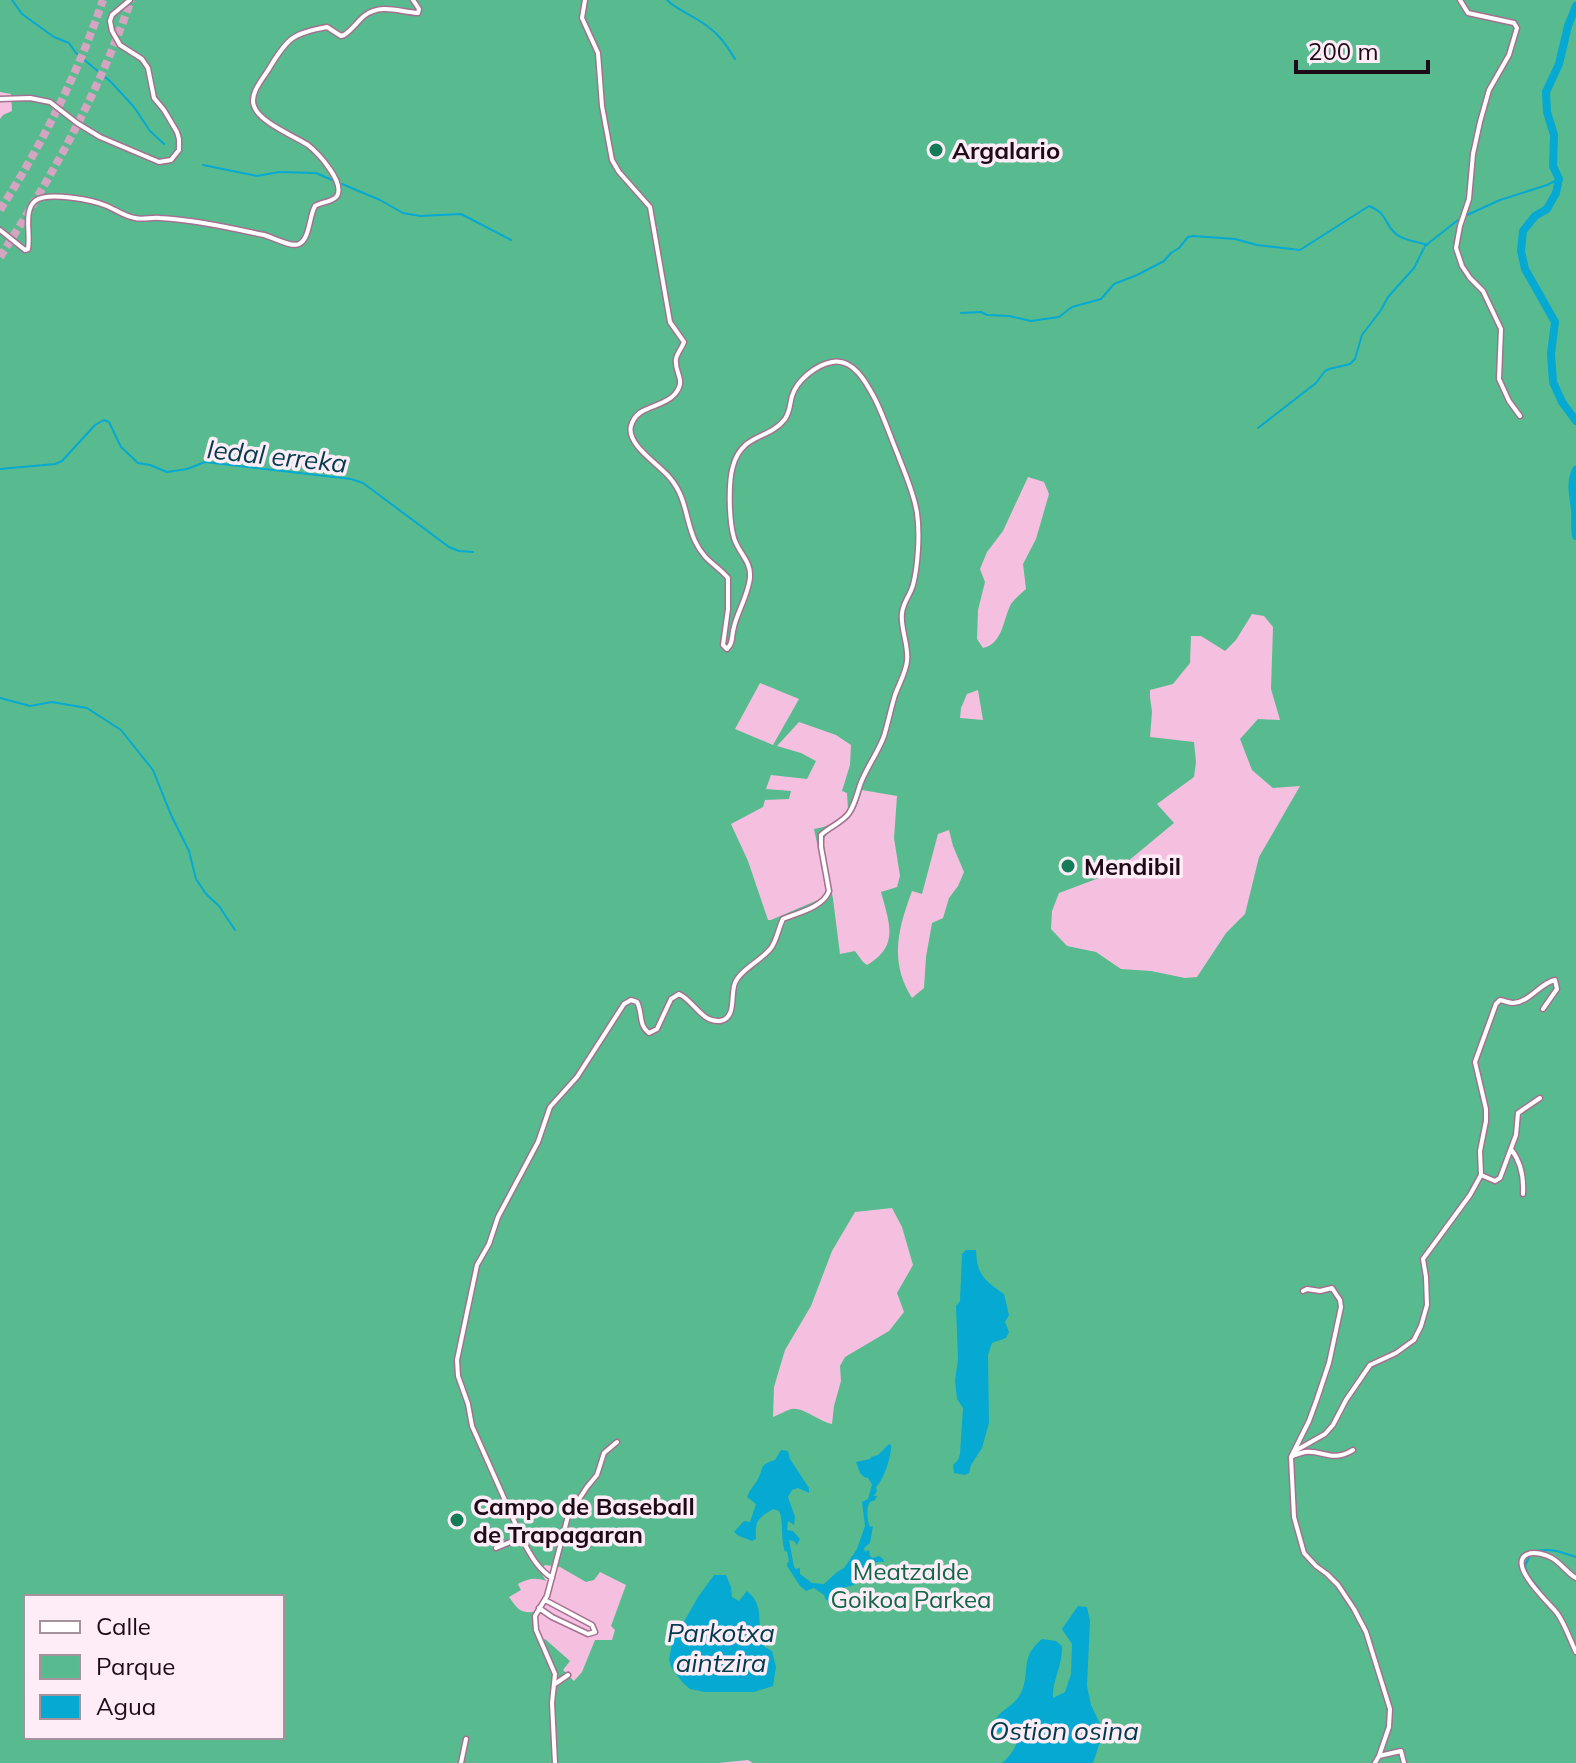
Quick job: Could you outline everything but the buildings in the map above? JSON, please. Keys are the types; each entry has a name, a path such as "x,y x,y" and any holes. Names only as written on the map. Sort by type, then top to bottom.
{"street":[{"path":"0,99 30,98 50,102 100,137 159,162 171,160 179,150 179,139 170,119 154,98 148,68 142,59 120,45 110,26 114,12 130,0"},
{"path":"0,230 25,250 28,249 29,213 33,204 45,197 72,197 105,204 131,218 159,217 213,225 271,237 293,245 300,244 305,239 315,206 336,198 339,186 331,171 309,146 277,128 256,110 254,94 282,48 296,34 327,27 341,36 364,17 380,10 388,8 418,13 413,0"},
{"path":"552,1578 542,1572 522,1537 472,1426 457,1368 477,1265 489,1244 498,1217 538,1142 550,1107 577,1077 624,1004 631,1000 638,1004 642,1024 649,1033 657,1029 671,999 679,994 705,1017 719,1021 725,1019 732,1010 737,979 768,951 783,919 827,897 829,891 821,835 843,820 856,799 884,736 907,660 902,616 904,601 912,590 915,575 918,522 915,502 880,410 864,380 854,369 838,362 817,368 795,387 785,419 741,447 732,467 733,537 749,564 751,577 734,626 732,642 727,649 723,645 728,578 711,564 696,543 683,498 670,477 638,447 631,435 631,425 638,414 667,401 680,385 676,360 684,342 670,322 650,207 612,160 602,106 598,53 582,18 585,0"},
{"path":"1460,0 1468,13 1514,23 1517,28 1509,55 1489,90 1480,122 1473,154 1469,199 1456,248 1462,266 1483,291 1501,329 1499,379 1520,416"},
{"path":"1292,1454 1325,1434 1333,1425 1370,1365 1396,1353 1414,1340 1427,1305 1423,1259 1481,1175 1480,1151 1486,1109 1475,1062 1496,1004 1500,1000 1511,1003 1521,1000 1555,980 1557,989 1543,1009"},
{"path":"1481,1175 1498,1180 1516,1135 1518,1113 1540,1098"},
{"path":"1511,1149 1517,1156 1524,1180 1523,1194"},
{"path":"1303,1291 1332,1288 1341,1307 1329,1363 1309,1421 1292,1454 1294,1517 1304,1553 1338,1585 1366,1632 1389,1700 1390,1721 1375,1763"},
{"path":"555,1763 552,1703 555,1674 536,1630 535,1616 552,1578 568,1516 597,1475 604,1453 617,1442"},
{"path":"1292,1454 1306,1452 1334,1457 1353,1450"},
{"path":"496,1548 522,1537"},
{"path":"1576,1578 1546,1556 1529,1553 1522,1561 1523,1571 1558,1615 1576,1652"},
{"path":"539,1608 588,1634 595,1632 592,1625 544,1600"},
{"path":"555,1684 568,1675"},
{"path":"461,1763 466,1739"},
{"path":"1379,1756 1401,1751 1404,1763"}],"green space":[{"name":"Meatzalde Goikoa Parkea","path":"0,0 1576,0 1576,1763 753,1763 748,1760 718,1763 0,1763 0,119 12,111 11,94 0,92","holes":["1028,477 1044,482 1049,494 1036,539 1023,564 1026,589 1011,604 995,642 983,648 977,639 978,610 985,582 980,569 987,552 1003,531","1252,614 1264,616 1273,627 1271,689 1280,720 1258,719 1240,739 1252,770 1273,788 1300,786 1259,857 1245,914 1226,933 1197,977 1121,969 1096,952 1067,946 1051,929 1052,911 1059,893 1115,872 1174,823 1157,804 1194,777 1194,742 1150,737 1150,690 1173,684 1190,663 1191,636 1201,636 1225,651 1236,640","760,683 799,699 773,745 735,729","978,690 983,720 960,718 967,694","799,722 836,735 851,745 850,765 842,791 847,793 848,810 833,823 814,829 827,890 825,897 768,920 748,861 731,824 763,807 765,800 789,799 791,791 766,789 771,775 807,779 816,761 777,746","862,790 897,796 894,838 900,876 897,887 881,892 889,923 888,941 884,950 867,965 855,951 840,954 823,841 830,831 850,817","949,830 964,872 949,898 943,918 932,923 924,988 912,998 900,971 900,932 912,891 922,894 938,834","892,1208 902,1227 913,1265 897,1293 904,1312 889,1331 845,1357 840,1366 841,1381 832,1424 796,1409 773,1417 774,1387 785,1350 811,1306 832,1251 855,1212","545,1565 560,1567 586,1582 594,1580 600,1572 626,1585 611,1626 615,1630 612,1640 595,1640 582,1672 574,1681 563,1670 570,1661 545,1639 539,1643 533,1626 534,1612 519,1609 509,1597 521,1590 518,1584 532,1579 546,1581 540,1571"]}],"water":[{"path":"966,1250 976,1250 983,1276 1004,1294 1009,1315 1005,1322 1009,1332 1006,1338 992,1343 988,1355 989,1423 982,1448 965,1475 954,1473 953,1465 960,1454 963,1408 957,1399 955,1381 958,1359 956,1306 960,1301 962,1254"},
{"path":"889,1444 891,1449 887,1467 876,1487 874,1496 877,1496 868,1507 869,1524 873,1526 870,1543 864,1548 865,1552 869,1550 870,1556 879,1556 884,1562 866,1567 854,1585 839,1589 830,1601 814,1588 806,1591 787,1566 789,1562 779,1511 773,1509 760,1518 756,1539 752,1541 734,1532 744,1521 750,1522 756,1504 747,1497 763,1467 775,1460 781,1450 788,1451 809,1488 809,1493 798,1488 792,1490 788,1497 795,1517 794,1525 788,1521 787,1530 793,1531 800,1539 797,1545 789,1540 794,1567 800,1568 800,1574 812,1583 824,1584 844,1568 857,1549 865,1526 862,1502 868,1499 872,1484 860,1473 856,1462 878,1455"},
{"name":"Parkotxa aintzira","path":"714,1575 726,1575 732,1597 739,1601 747,1591 757,1603 765,1647 772,1651 776,1667 773,1686 754,1692 705,1692 690,1689 671,1667 672,1643"},
{"name":"Ostion osina","path":"1078,1606 1087,1607 1090,1621 1087,1686 1091,1705 1101,1726 1100,1742 1093,1763 1002,1763 1015,1747 1020,1728 991,1734 993,1725 1021,1693 1030,1652 1042,1639 1056,1641 1062,1646 1053,1698 1065,1692 1071,1674 1072,1644 1062,1629"}],"waterway":[{"path":"12,0 22,14 54,37 69,43 76,53 111,82 164,144"},
{"path":"667,0 713,31 735,59"},
{"path":"1576,6 1559,64 1546,92 1547,112 1554,135 1553,166 1559,179 1556,193 1547,209 1535,216 1523,231 1521,251 1525,269 1555,322 1551,354 1553,382 1562,402 1576,421"},
{"path":"203,165 257,176 279,172 316,173 332,180"},
{"path":"1467,215 1559,179"},
{"path":"342,184 403,213 420,216 461,214 511,240"},
{"path":"961,313 981,312 1031,321 1059,317 1072,307 1101,299 1114,284 1164,261 1188,237 1235,239 1300,250 1369,206 1380,212 1399,236 1427,245"},
{"path":"1425,246 1458,220"},
{"path":"1258,428 1316,383 1325,371 1350,364 1355,359 1362,335 1388,297 1414,268 1424,248"},
{"name":"Iedal erreka","path":"0,469 62,461 95,425 104,420 109,422 121,447 138,463 167,472 205,462 351,479 363,483 449,547 473,552"},
{"path":"1576,470 1572,489 1576,536"},
{"path":"0,698 30,706 52,702 87,708 121,730 153,770 189,851 196,879 235,930"},
{"path":"1535,1551 1552,1550 1576,1557"},
{"path":"1530,1555 1525,1566 1540,1590"}],"tunnel":[{"path":"0,210 58,108 103,0"},
{"path":"0,257 73,132 131,0"}],"place":[{"name":"Argalario","path":"936,150"},
{"name":"Mendibil","path":"1068,866"},
{"name":"Campo de Baseball de Trapagaran","path":"457,1520"}]}
